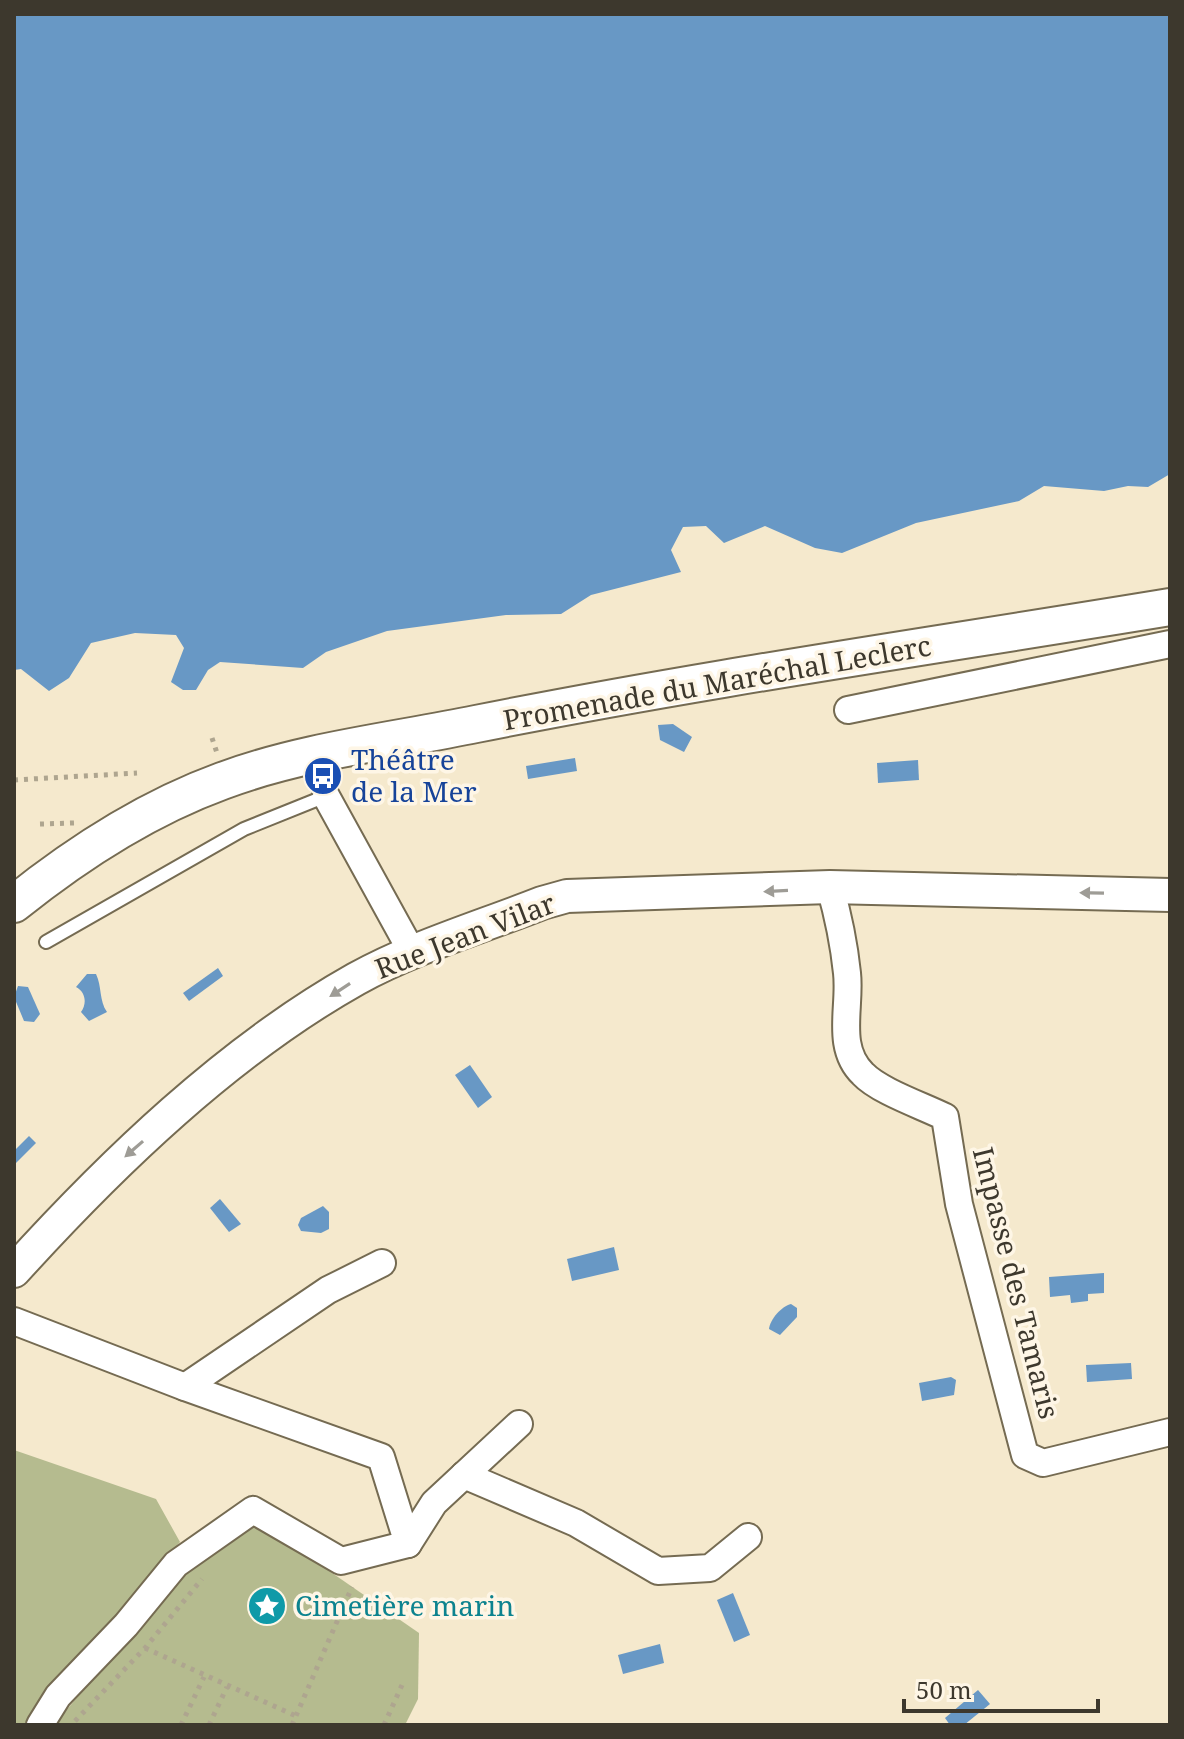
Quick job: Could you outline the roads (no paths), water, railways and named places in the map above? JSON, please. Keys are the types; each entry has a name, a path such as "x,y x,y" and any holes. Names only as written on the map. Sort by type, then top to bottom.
{"main road":[{"name":"Promenade du Maréchal Leclerc","path":"14,904 81,856 184,796 265,769 560,707 1170,607"}],"street":[{"path":"848,710 1170,644"},
{"path":"326,796 413,954"},
{"name":"Rue Jean Vilar","path":"14,1271 91,1187 279,1029 357,979 413,954 567,896 830,887 1170,895"},
{"name":"Impasse des Tamaris","path":"830,887 847,974 849,1007 845,1031 852,1061 864,1076 945,1117 959,1204 1025,1455 1043,1463 1170,1432"},
{"path":"185,1387 328,1290 382,1263"},
{"path":"14,1321 185,1387 381,1457 408,1544"},
{"path":"40,1725 58,1696 126,1625 176,1564 253,1510 341,1561 408,1544 434,1503 519,1424"},
{"path":"464,1475 576,1523 658,1571 710,1568 748,1537"}],"lane":[{"path":"46,942 244,829 326,796"}],"water":[{"path":"14,14 1170,14 1170,474 1148,487 1128,486 1104,491 1044,486 1019,501 916,523 842,553 815,548 765,526 724,543 706,526 683,527 671,550 681,572 591,595 561,614 506,615 387,631 326,652 303,668 220,662 208,670 196,690 183,690 171,682 184,648 176,635 135,633 91,643 69,678 49,691 21,669 14,670"},
{"path":"673,724 692,737 684,752 660,740 658,725"},
{"path":"575,758 577,771 528,779 526,766"},
{"path":"918,760 919,780 878,783 877,763"},
{"path":"218,968 223,976 189,1001 183,993"},
{"path":"87,974 96,974 107,1012 89,1021 81,1012 84,998 76,987"},
{"path":"18,986 28,987 40,1014 34,1022 24,1021 14,997"},
{"path":"470,1065 492,1097 478,1108 455,1075"},
{"path":"29,1136 36,1143 14,1165 14,1151"},
{"path":"220,1199 241,1224 229,1232 210,1208"},
{"path":"323,1206 329,1212 329,1229 321,1233 301,1231 298,1225 301,1218"},
{"path":"614,1247 619,1270 572,1281 567,1259"},
{"path":"1104,1273 1104,1293 1088,1294 1088,1301 1071,1303 1070,1295 1050,1297 1049,1277"},
{"path":"791,1304 797,1308 797,1317 780,1335 769,1329 777,1314"},
{"path":"1131,1363 1132,1379 1087,1382 1086,1365"},
{"path":"951,1377 956,1380 954,1395 922,1401 919,1383"},
{"path":"733,1593 750,1635 734,1642 717,1600"},
{"path":"660,1644 664,1663 623,1674 618,1655"},
{"path":"978,1690 990,1704 964,1725 950,1725 945,1718"}],"place":[{"name":"Théâtre de la Mer","path":"323,776"},
{"name":"Cimetière marin","path":"267,1606"}]}
